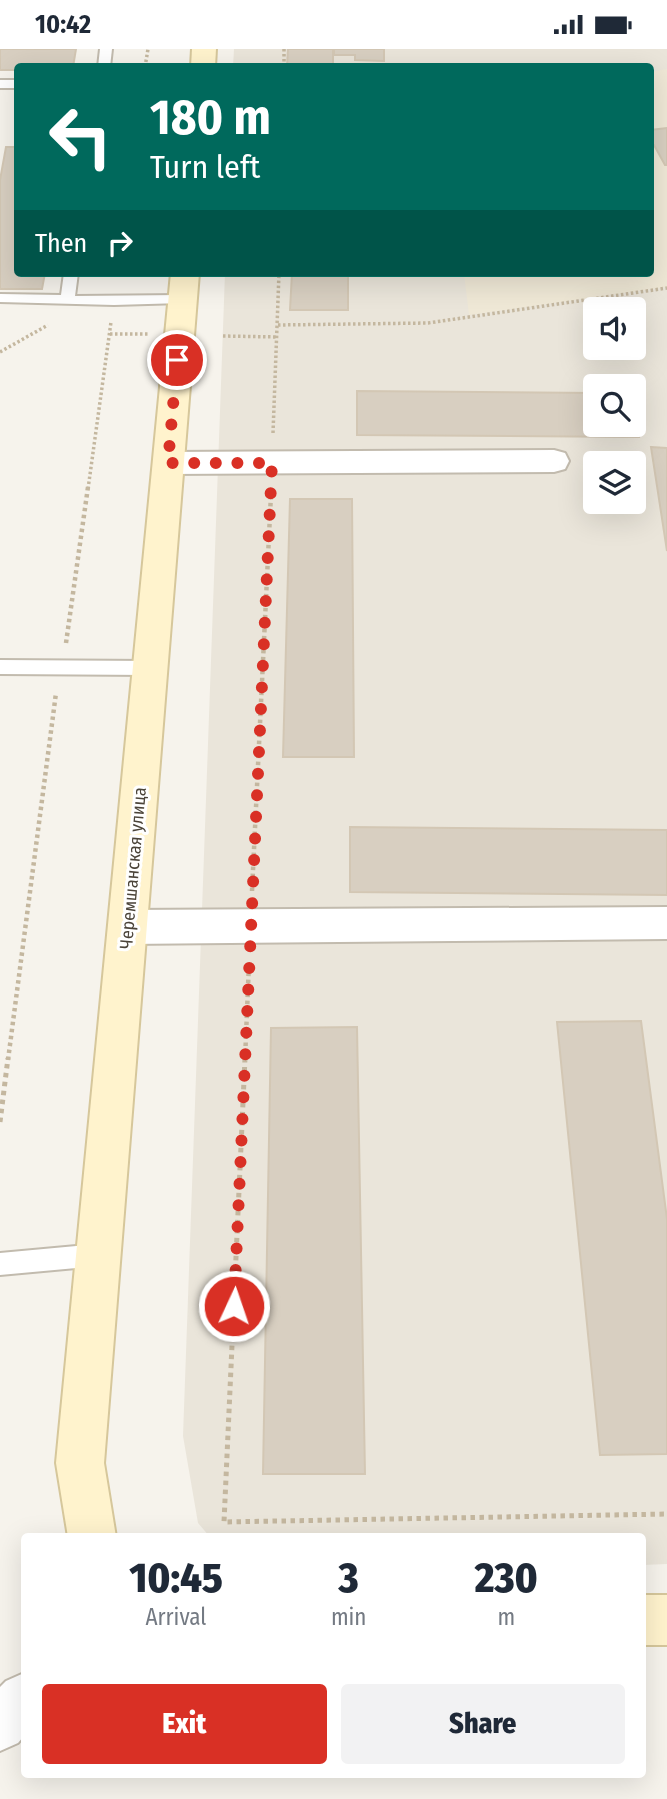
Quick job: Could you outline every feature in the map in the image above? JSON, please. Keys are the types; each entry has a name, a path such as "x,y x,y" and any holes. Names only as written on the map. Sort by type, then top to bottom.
{"street":[{"name":"Черемшанская улица","path":"91,1533 80,1463 183,286"},
{"path":"168,463 554,461"},
{"path":"127,927 667,923"},
{"path":"646,1620 667,1620"},
{"path":"0,1725 21,1702"}],"lane":[{"path":"67,299 70,277"},
{"path":"0,298 114,301 183,286"},
{"path":"0,667 150,668"},
{"path":"0,1264 98,1255"}],"path":[{"path":"279,277 224,1522 667,1514"},
{"path":"278,325 428,323 667,288"},
{"path":"110,334 153,334"},
{"path":"223,336 278,337"}],"shaded area":[{"path":"234,49 667,49 667,1564 646,1565 646,1533 207,1533 198,1523 183,1436 225,277 654,277 654,63 233,63"},
{"path":"667,69 667,287 469,315 464,277 654,277 654,71"}],"building":[{"path":"0,49 76,49 74,63 14,63 14,70 0,70"},
{"path":"288,49 333,49 333,63 287,63"},
{"path":"334,49 384,49 384,61 355,60 355,55 334,55"},
{"path":"667,128 667,165 654,145 654,130"},
{"path":"6,147 14,147 14,277 44,277 42,289 0,289 0,180"},
{"path":"292,277 348,277 348,310 290,310"},
{"path":"357,391 583,393 583,437 357,435"},
{"path":"651,447 667,448 667,551"},
{"path":"290,499 352,499 354,757 283,757"},
{"path":"350,827 667,830 667,895 350,892"},
{"path":"641,1021 667,1219 667,1454 600,1455 557,1022"},
{"path":"357,1027 365,1474 263,1474 271,1028"}],"route":[{"path":"177,360 168,463 272,463 234,1306"}]}
